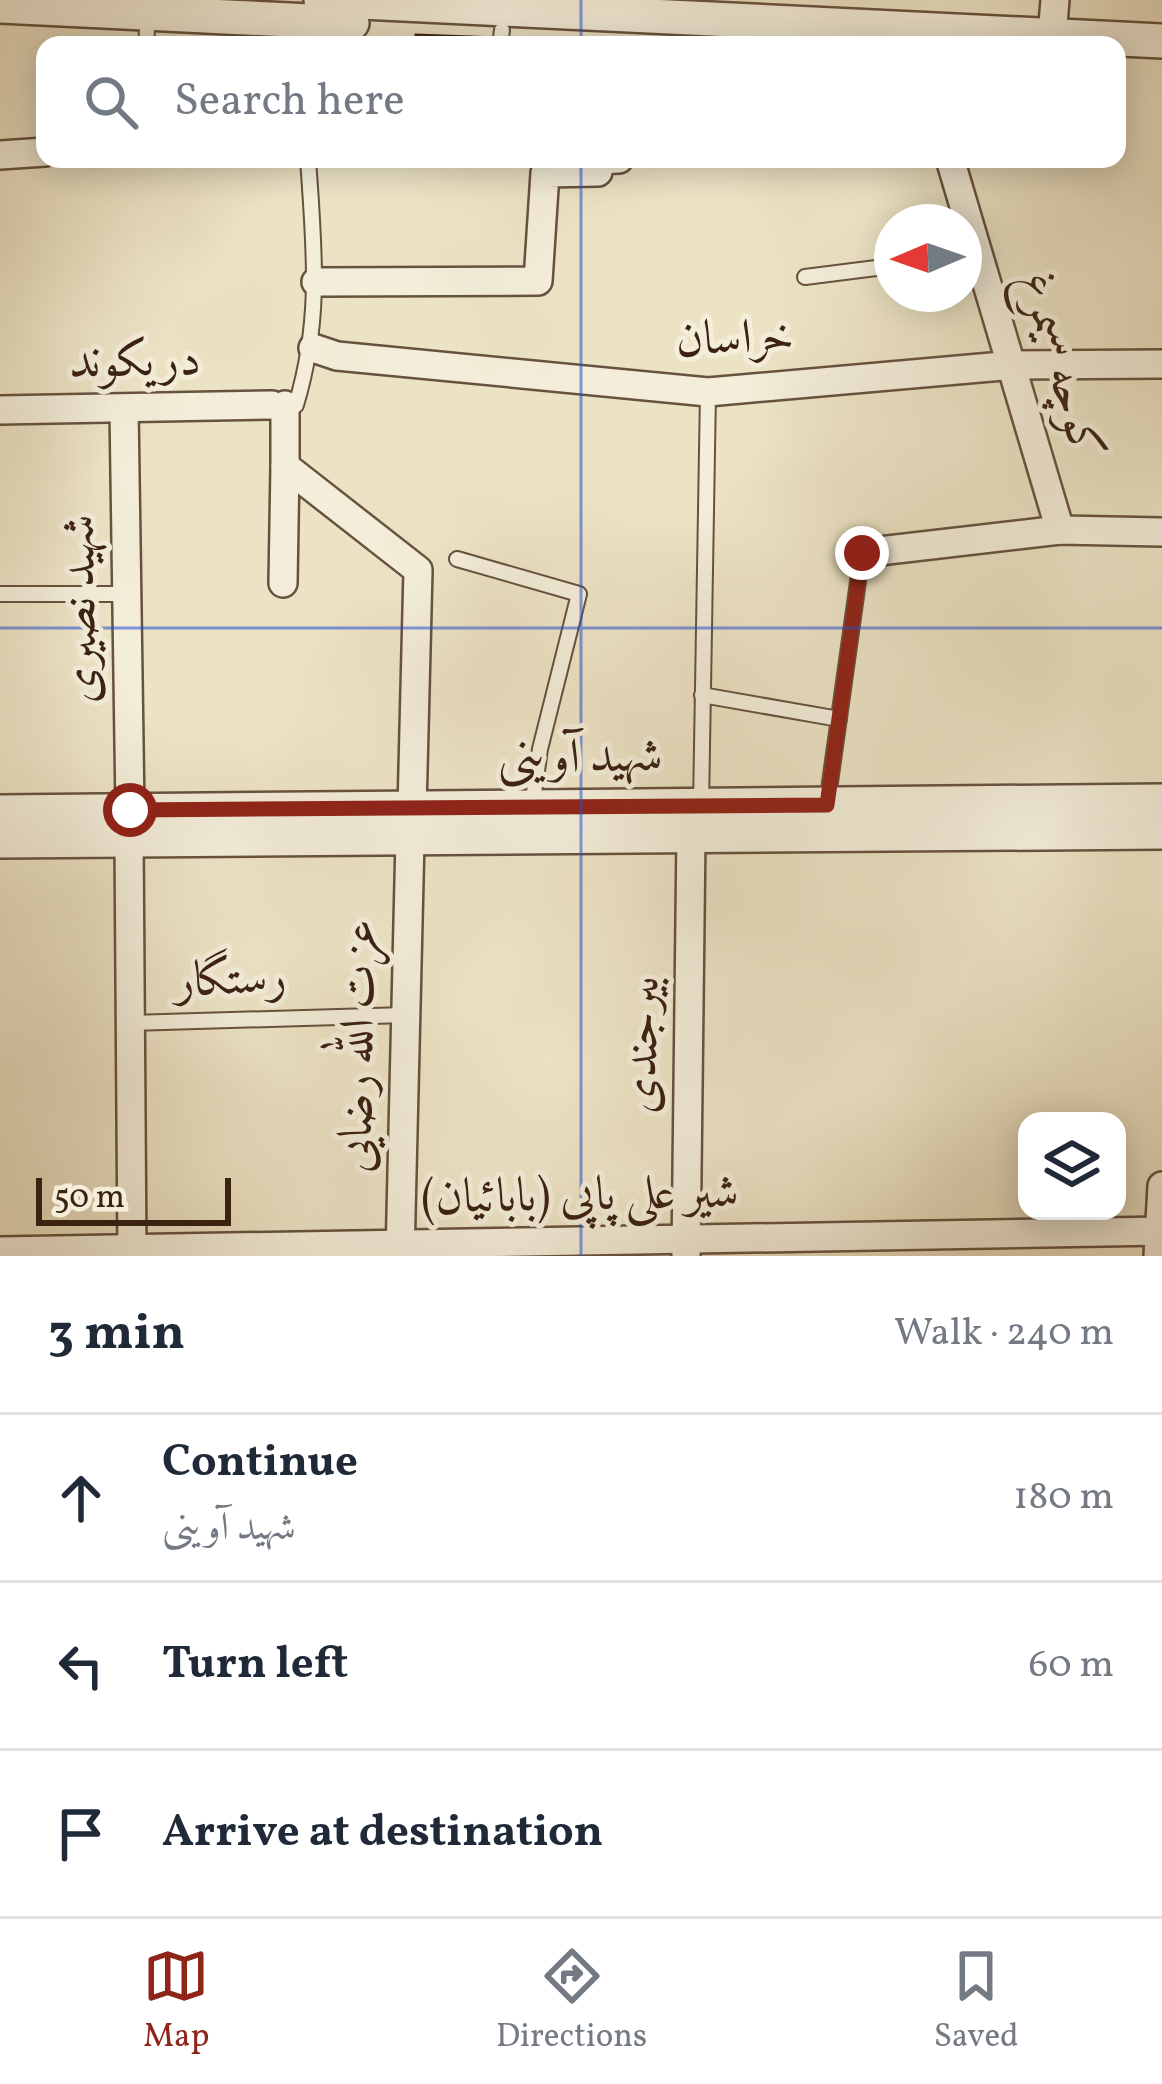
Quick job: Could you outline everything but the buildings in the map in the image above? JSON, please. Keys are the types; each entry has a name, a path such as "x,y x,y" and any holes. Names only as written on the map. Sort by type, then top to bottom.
{"street":[{"path":"321,0 767,11 1052,36 1054,0"},
{"path":"0,6 147,29 422,36"},
{"path":"1126,39 1162,41"},
{"path":"1126,61 1162,63"},
{"path":"0,155 36,153"},
{"path":"316,282 538,281 544,173 598,172 598,168"},
{"name":"کوچه سیمرغ","path":"952,168 960,204"},
{"name":"کوچه سیمرغ","path":"982,281 1014,365 1060,530"},
{"name":"خراسان","path":"314,348 337,356 708,392 1014,365 1162,364"},
{"path":"279,405 285,466 283,583"},
{"name":"دریکوند","path":"0,410 279,405"},
{"name":"شهید نصیری","path":"124,408 132,1253"},
{"name":"عزت الله رضایی","path":"285,466 418,570 400,1251"},
{"path":"862,553 1060,530 1162,532"},
{"name":"شهید آوینی","path":"411,824 532,807 696,820 827,805 1162,801"},
{"name":"شهید آوینی","path":"0,812 129,824 696,820 1162,832"},
{"name":"بیرجندی","path":"686,1248 696,820"},
{"name":"شهید آوینی","path":"0,842 129,824"},
{"path":"1160,1239 1162,1186"},
{"name":"شیر علی پاپی (بابائیان)","path":"0,1251 936,1246 1160,1239"}],"lane":[{"path":"279,405 296,405 314,348 316,282 309,168"},
{"path":"806,277 874,268"},
{"path":"696,820 708,392"},
{"path":"827,805 862,553"},
{"path":"457,559 579,594 540,749 532,807"},
{"path":"0,594 127,594"},
{"path":"702,695 839,719"},
{"name":"رستگار","path":"130,1023 406,1015"}],"route":[{"path":"130,810 827,805 862,553"}]}
